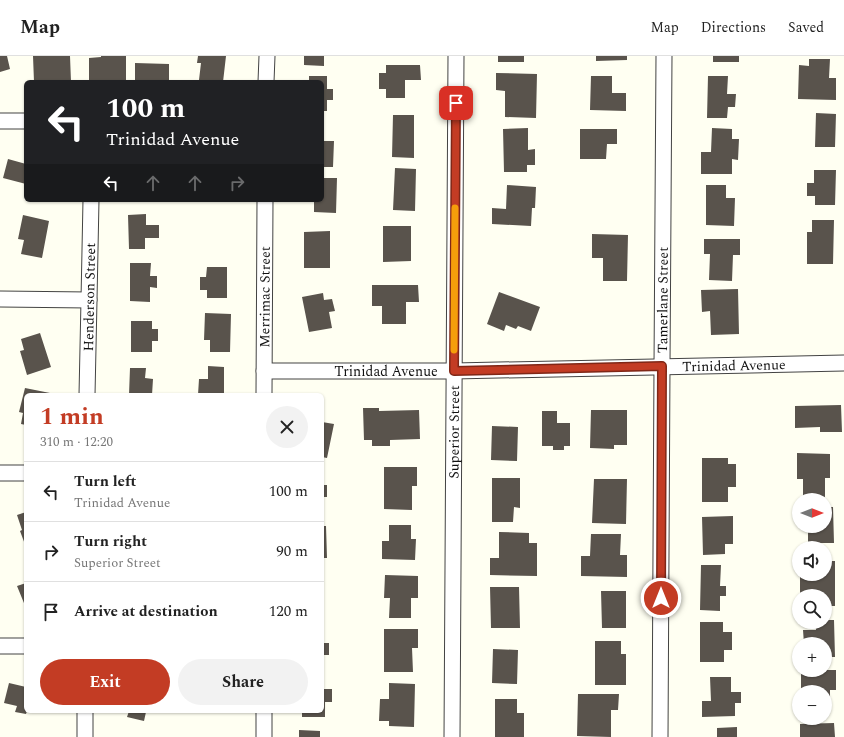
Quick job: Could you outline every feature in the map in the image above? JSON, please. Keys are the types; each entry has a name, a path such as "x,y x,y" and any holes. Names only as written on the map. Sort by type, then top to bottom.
{"street":[{"path":"266,80 267,56"},
{"name":"Superior Street","path":"452,737 456,56"},
{"name":"Tamerlane Street","path":"660,737 664,56"},
{"path":"0,121 24,121"},
{"name":"Henderson Street","path":"87,393 91,202"},
{"name":"Merrimac Street","path":"264,393 265,202"},
{"path":"0,299 89,300"},
{"name":"Trinidad Avenue","path":"264,371 454,371 844,363"},
{"path":"0,473 24,473"},
{"path":"0,646 24,646"},
{"path":"85,713 85,737"},
{"path":"264,713 264,737"}],"building":[{"path":"0,56 7,56 10,69 0,72"},
{"path":"33,56 70,56 71,80 34,80"},
{"path":"126,56 126,80 89,80 89,58"},
{"path":"198,56 226,56 223,80 199,80 201,63 197,63"},
{"path":"304,56 324,56 324,66 304,65"},
{"path":"498,56 524,56 524,62 498,62"},
{"path":"596,56 627,56 627,60 596,61"},
{"path":"713,56 739,56 739,62 713,62"},
{"path":"809,59 830,59 829,78 836,78 836,100 798,99 799,65 809,66"},
{"path":"135,63 169,64 169,80 135,80"},
{"path":"386,65 420,65 421,80 405,80 405,98 386,98 386,89 379,89 379,73 386,73"},
{"path":"496,73 537,74 536,118 505,117 505,91 496,90"},
{"path":"309,76 327,76 327,89 333,89 333,100 327,100 327,111 324,111 324,80 309,80"},
{"path":"591,76 612,76 612,93 626,93 626,111 590,110"},
{"path":"708,76 728,76 727,94 736,94 735,107 728,107 727,118 707,118"},
{"path":"816,113 836,114 835,147 815,147"},
{"path":"393,115 414,115 414,158 392,157"},
{"path":"528,128 528,150 535,149 535,165 527,165 527,172 504,172 503,129"},
{"path":"712,128 732,129 732,139 739,139 738,160 732,159 732,174 701,174 701,152 711,152"},
{"path":"580,129 617,129 617,144 607,144 606,159 580,159"},
{"path":"324,141 334,141 333,167 324,167"},
{"path":"8,159 24,163 24,183 3,178"},
{"path":"395,168 416,169 415,211 393,210"},
{"path":"814,170 836,170 835,205 815,205 815,196 807,196 807,183 814,183"},
{"path":"324,178 337,178 336,213 314,212 314,202 324,202"},
{"path":"507,185 536,187 535,208 532,208 531,226 492,224 492,208 506,209"},
{"path":"706,185 726,185 726,198 735,198 734,226 706,225"},
{"path":"146,214 146,225 159,225 159,238 145,238 145,249 129,249 128,215"},
{"path":"23,215 49,221 42,258 21,254 24,240 18,239"},
{"path":"812,220 834,220 833,264 807,264 807,232 812,232"},
{"path":"383,226 411,226 411,261 383,262"},
{"path":"330,231 330,268 304,268 304,232"},
{"path":"592,234 628,235 627,281 603,281 603,258 592,258"},
{"path":"704,239 740,239 740,255 733,255 732,281 709,280 710,254 704,254"},
{"path":"130,263 151,263 150,276 157,276 157,288 150,287 150,302 130,301"},
{"path":"207,267 227,267 227,298 207,298 207,290 200,290 200,277 206,277"},
{"path":"372,285 418,285 419,302 406,302 406,324 382,324 382,306 372,306"},
{"path":"738,289 739,334 711,335 710,311 702,312 701,290"},
{"path":"499,292 540,307 531,331 518,326 516,329 506,325 504,331 487,324"},
{"path":"323,293 324,300 332,299 335,311 329,312 332,328 309,332 302,297"},
{"path":"205,313 231,314 230,352 210,352 210,340 204,340"},
{"path":"131,321 152,321 152,329 158,329 158,341 152,341 152,352 131,352"},
{"path":"40,333 51,367 27,375 20,351 24,350 21,339"},
{"path":"208,366 224,367 224,393 198,393 199,379 208,379"},
{"path":"130,368 146,368 145,378 153,379 152,393 129,393"},
{"path":"25,388 50,393 24,393 24,425 21,424 23,413 19,412"},
{"path":"841,405 842,432 820,432 820,427 795,428 795,406"},
{"path":"363,408 379,408 379,411 419,410 420,439 390,440 390,446 372,446 372,440 364,440"},
{"path":"591,410 627,410 627,445 614,445 614,449 590,448"},
{"path":"542,411 557,411 557,423 570,423 570,446 564,446 564,450 553,450 553,446 542,446"},
{"path":"324,422 334,424 327,458 324,457"},
{"path":"492,426 518,427 517,461 491,460"},
{"path":"797,453 830,454 830,478 825,478 825,493 803,493 803,479 797,479"},
{"path":"702,458 728,458 728,464 736,464 736,487 728,487 728,502 702,502"},
{"path":"384,467 417,467 417,486 412,486 412,510 384,509"},
{"path":"492,478 520,478 520,508 514,507 513,522 492,522"},
{"path":"594,479 627,479 626,524 592,523"},
{"path":"324,485 327,485 327,497 324,497"},
{"path":"833,507 834,543 832,543 832,541 808,541 808,533 832,533"},
{"path":"24,513 24,542 20,531 22,530 17,515"},
{"path":"733,516 733,544 725,544 725,554 703,555 702,517"},
{"path":"389,525 411,525 411,539 416,539 415,560 382,559 382,541 389,541"},
{"path":"324,526 326,526 327,558 324,558"},
{"path":"499,532 529,533 529,543 537,543 537,576 490,575 490,558 499,558"},
{"path":"591,534 621,534 620,555 627,555 627,577 581,576 581,556 590,556"},
{"path":"832,561 835,561 835,606 832,606 832,589 800,589 800,581 832,581"},
{"path":"701,565 721,565 720,586 726,586 726,596 720,596 720,611 700,610"},
{"path":"385,575 418,576 418,598 411,598 411,618 389,618 390,598 384,598"},
{"path":"24,584 24,603 17,586"},
{"path":"490,587 519,587 520,628 491,628"},
{"path":"601,591 626,591 626,628 602,628"},
{"path":"832,620 834,620 835,657 832,657 832,637 804,637 803,630 832,629"},
{"path":"700,622 723,622 723,632 732,632 732,650 724,650 724,662 700,662"},
{"path":"384,629 418,629 418,648 412,648 413,672 384,672"},
{"path":"595,641 621,641 621,654 626,654 626,685 595,685"},
{"path":"324,643 329,643 329,655 324,655"},
{"path":"493,649 518,650 517,684 492,683"},
{"path":"832,670 836,670 836,690 832,690 832,685 801,685 801,677 832,677"},
{"path":"710,677 731,677 731,692 741,692 741,703 735,703 735,716 702,717 702,701 711,701"},
{"path":"9,683 24,687 24,713 26,714 15,712 17,706 4,703"},
{"path":"389,683 415,684 414,727 389,726 389,721 379,721 380,699 389,699"},
{"path":"324,689 332,689 332,702 325,702 325,717 302,717 302,713 324,713"},
{"path":"578,694 619,694 618,710 611,710 611,737 577,736"},
{"path":"495,699 517,699 517,713 524,713 524,737 495,737"},
{"path":"128,713 146,713 144,721 127,717"},
{"path":"832,723 834,723 835,737 800,737 800,725 832,725"},
{"path":"737,727 737,737 717,737 717,728"},
{"path":"299,730 320,731 320,737 299,737"}],"slow traffic":[{"path":"454,350 455,208"}],"route":[{"path":"456,103 454,371 662,366 661,598"}]}
